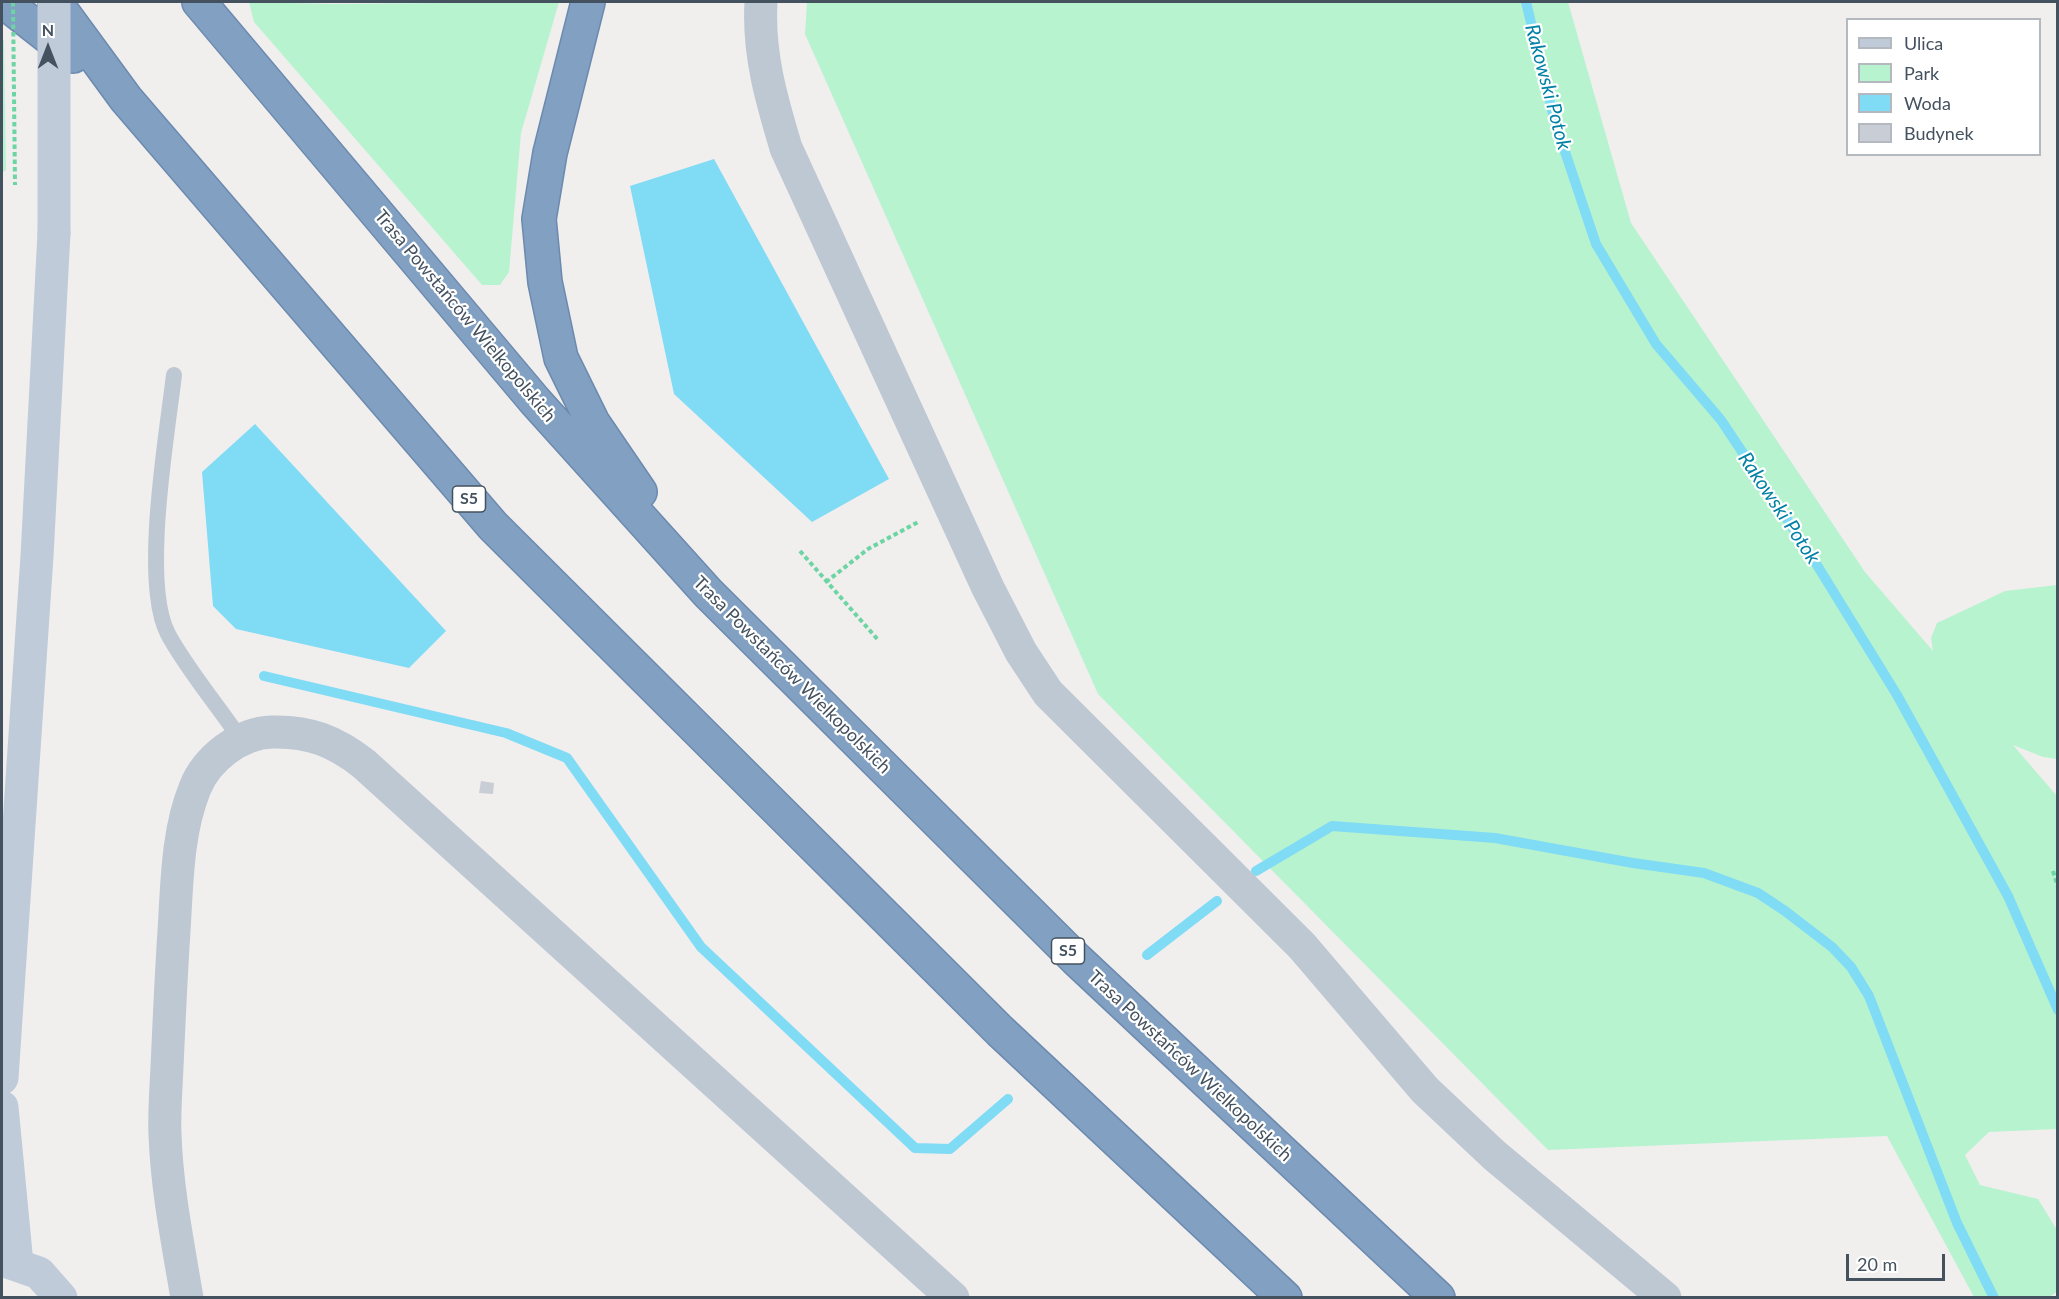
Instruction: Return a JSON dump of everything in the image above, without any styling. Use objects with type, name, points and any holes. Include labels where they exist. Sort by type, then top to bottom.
[{"type":"highway","points":[[4,2],[126,99]]},
{"type":"highway","name":"S5","points":[[55,2],[126,99],[493,526],[1000,1031],[1285,1298]]},
{"type":"highway","name":"Trasa Powstańców Wielkopolskich","points":[[199,2],[535,401],[708,593],[1076,959],[1438,1298]]},
{"type":"highway","points":[[588,2],[550,153],[539,219],[545,282],[561,358],[593,423],[708,593]]},
{"type":"main road","points":[[2,1078],[37,556],[54,233],[55,2]]},
{"type":"main road","points":[[2,1107],[9,1262],[39,1274],[61,1298]]},
{"type":"street","points":[[761,2],[759,29],[765,78],[786,148],[950,505],[1021,652],[1048,693],[1302,946],[1425,1090],[1494,1155],[1665,1298]]},
{"type":"street","points":[[187,1298],[176,1230],[165,1134],[170,986],[180,853],[195,786],[223,751],[241,740],[263,732],[312,735],[350,753],[953,1298]]},
{"type":"lane","points":[[174,375],[156,538],[158,597],[167,633],[241,740]]},
{"type":"path","points":[[14,2],[15,185]]},
{"type":"path","points":[[826,582],[868,549],[950,505]]},
{"type":"path","points":[[800,551],[879,641]]},
{"type":"path","points":[[2053,871],[2058,887]]},
{"type":"green space","points":[[249,2],[333,4],[559,2],[521,133],[509,272],[500,285],[482,285],[254,22]]},
{"type":"green space","points":[[807,2],[1568,2],[1631,223],[1865,572],[1933,651],[1931,638],[1937,623],[2005,591],[2057,585],[2057,759],[2043,757],[2013,745],[2057,796],[2057,1129],[1989,1132],[1965,1155],[1980,1185],[2038,1199],[2057,1230],[2057,1292],[2049,1297],[1974,1297],[1887,1136],[1548,1150],[1098,694],[805,34]]},
{"type":"green space","points":[[2,39],[4,40],[6,170],[2,173]]},
{"type":"water","points":[[714,159],[889,479],[812,522],[674,394],[630,186]]},
{"type":"water","points":[[255,424],[446,631],[409,668],[236,629],[213,606],[202,472]]},
{"type":"building","points":[[481,781],[494,783],[493,794],[479,793]]},
{"type":"waterway","name":"Rakowski Potok","points":[[1526,2],[1555,122],[1596,244],[1656,344],[1721,420],[1812,557],[1897,695],[2008,896],[2058,1010]]},
{"type":"waterway","points":[[264,676],[506,733],[567,758],[701,947],[915,1148],[950,1149],[1008,1099]]},
{"type":"waterway","points":[[1256,871],[1332,826],[1495,838],[1633,863],[1704,873],[1758,893],[1832,947],[1851,967],[1869,996],[1957,1223],[1994,1298]]},
{"type":"waterway","points":[[1147,955],[1217,901]]}]
